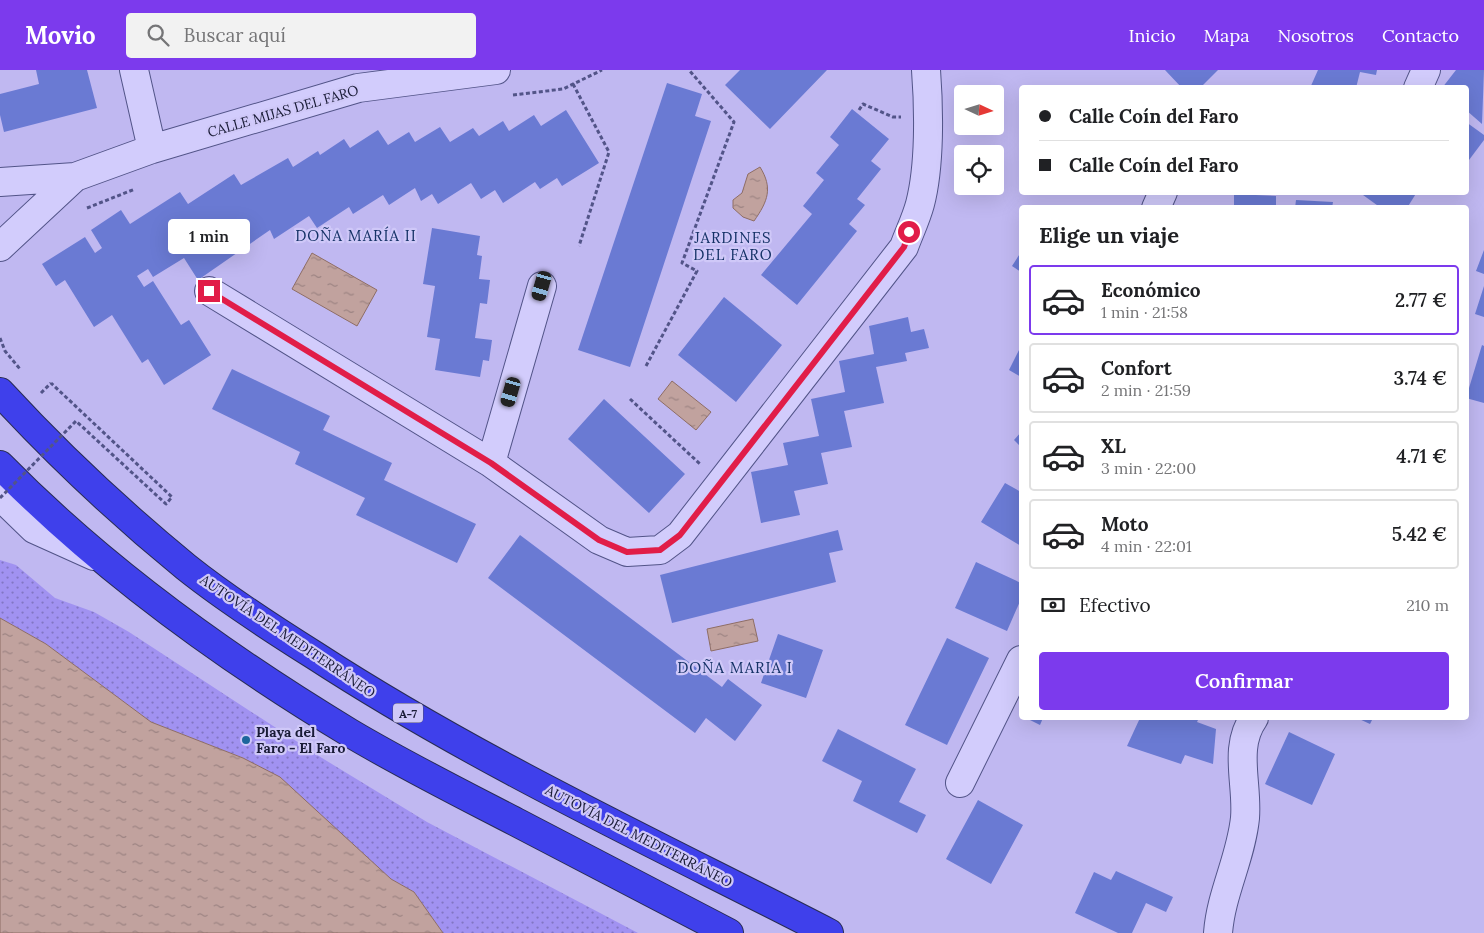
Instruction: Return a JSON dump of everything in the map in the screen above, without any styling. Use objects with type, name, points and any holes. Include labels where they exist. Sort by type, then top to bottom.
[{"type":"highway","name":"AUTOVÍA DEL MEDITERRÁNEO","points":[[0,392],[53,449],[95,489],[188,568],[279,633],[370,692],[484,756],[829,933]]},
{"type":"highway","points":[[0,465],[52,516],[100,558],[158,604],[227,652],[350,732],[463,795],[729,933]]},
{"type":"street","points":[[134,70],[152,150]]},
{"type":"street","name":"CALLE MIJAS DEL FARO","points":[[75,177],[152,150],[358,88],[496,70]]},
{"type":"street","points":[[209,291],[491,463],[599,540],[627,552],[660,550],[680,535],[904,247],[920,203],[926,157],[926,70]]},
{"type":"street","points":[[1419,85],[1426,70]]},
{"type":"street","points":[[0,182],[75,177]]},
{"type":"street","points":[[0,247],[75,177]]},
{"type":"street","points":[[491,463],[542,286]]},
{"type":"street","points":[[0,497],[34,529],[100,558]]},
{"type":"street","points":[[960,783],[1019,664]]},
{"type":"street","points":[[1218,933],[1227,885],[1240,849],[1245,816],[1244,735],[1253,720]]},
{"type":"path","points":[[505,96],[563,89],[602,70]]},
{"type":"path","points":[[646,366],[697,271],[682,263],[734,122],[689,70]]},
{"type":"path","points":[[573,84],[609,152],[579,246]]},
{"type":"path","points":[[859,110],[863,104],[893,117],[927,118]]},
{"type":"path","points":[[78,212],[141,186]]},
{"type":"path","points":[[0,338],[5,352],[23,373]]},
{"type":"path","points":[[0,497],[76,421],[166,504],[172,497],[51,383],[41,394],[35,387]]},
{"type":"path","points":[[630,399],[720,483]]},
{"type":"sand","name":"Playa del Faro - El Faro","points":[[0,560],[16,565],[55,598],[94,612],[129,632],[322,758],[427,822],[638,933],[443,933],[414,892],[391,879],[243,758],[151,722],[46,644],[0,618]]},
{"type":"water","points":[[760,167],[767,181],[768,188],[763,207],[754,221],[743,217],[733,208],[733,200],[742,193],[748,174]]},
{"type":"water","points":[[312,253],[377,290],[357,326],[292,289]]},
{"type":"water","points":[[672,381],[711,412],[696,430],[658,399]]},
{"type":"water","points":[[0,618],[46,644],[151,722],[243,758],[280,777],[391,879],[414,892],[443,933],[0,933]]},
{"type":"water","points":[[753,619],[758,641],[711,651],[707,629]]},
{"type":"building","points":[[36,70],[87,70],[97,108],[4,132],[0,115],[0,94],[39,84]]},
{"type":"building","points":[[740,70],[827,70],[770,129],[725,85]]},
{"type":"building","points":[[1165,70],[1218,70],[1203,85],[1179,85]]},
{"type":"building","points":[[1318,70],[1377,70],[1376,75],[1360,72],[1357,85],[1311,85]]},
{"type":"building","points":[[1456,70],[1484,70],[1482,124],[1469,113],[1469,85],[1444,85]]},
{"type":"building","points":[[667,83],[702,94],[695,116],[711,121],[630,367],[578,350]]},
{"type":"building","points":[[852,109],[889,139],[871,161],[881,169],[857,199],[865,205],[849,224],[857,231],[797,305],[761,275],[812,214],[803,206],[824,180],[816,173],[839,145],[830,137]]},
{"type":"building","points":[[566,110],[599,163],[562,186],[557,178],[540,189],[535,182],[503,203],[495,190],[481,199],[471,183],[438,204],[432,194],[421,201],[415,188],[389,205],[383,195],[353,214],[349,207],[317,228],[309,216],[274,239],[270,230],[198,280],[184,258],[153,277],[148,269],[137,276],[144,287],[153,281],[181,325],[189,320],[211,355],[164,385],[148,359],[142,363],[112,315],[94,327],[65,280],[56,286],[42,264],[85,237],[95,253],[102,248],[91,230],[121,210],[130,224],[180,192],[188,204],[234,174],[241,185],[288,158],[293,167],[318,151],[320,155],[344,139],[350,148],[378,130],[388,145],[409,132],[415,142],[440,127],[450,142],[473,128],[479,136],[503,121],[509,131],[534,115],[541,126]]},
{"type":"building","points":[[1469,124],[1484,135],[1484,140],[1469,160]]},
{"type":"building","points":[[1234,195],[1276,196],[1276,205],[1234,205]]},
{"type":"building","points":[[1363,195],[1415,195],[1409,205],[1377,205]]},
{"type":"building","points":[[1296,200],[1333,202],[1332,205],[1295,205]]},
{"type":"building","points":[[432,228],[480,236],[477,255],[482,256],[479,279],[490,280],[487,304],[480,303],[475,338],[492,340],[489,361],[483,360],[480,377],[435,370],[440,339],[427,337],[435,286],[423,284]]},
{"type":"building","points":[[1484,250],[1484,274],[1476,271]]},
{"type":"building","points":[[1019,255],[1019,271],[1012,266]]},
{"type":"building","points":[[1484,286],[1484,317],[1475,314]]},
{"type":"building","points":[[724,297],[782,345],[736,402],[678,355]]},
{"type":"building","points":[[908,317],[911,332],[924,329],[929,348],[905,353],[907,361],[876,367],[884,403],[844,411],[852,447],[821,453],[828,484],[794,491],[800,515],[761,523],[751,472],[788,465],[783,443],[819,436],[811,399],[845,392],[839,361],[874,354],[869,326]]},
{"type":"building","points":[[1482,345],[1484,346],[1484,403],[1469,399],[1469,388]]},
{"type":"building","points":[[1019,350],[1019,376],[1009,370]]},
{"type":"building","points":[[232,369],[330,416],[323,430],[392,463],[384,480],[476,524],[457,563],[356,515],[365,498],[295,464],[300,452],[212,409]]},
{"type":"building","points":[[604,399],[685,474],[649,513],[568,439]]},
{"type":"building","points":[[1019,434],[1019,445],[1014,440]]},
{"type":"building","points":[[1005,483],[1019,491],[1019,545],[981,522]]},
{"type":"building","points":[[838,530],[843,550],[829,553],[836,582],[672,623],[660,575]]},
{"type":"building","points":[[520,535],[722,687],[728,679],[762,705],[735,741],[706,718],[695,733],[488,578]]},
{"type":"building","points":[[976,562],[1019,582],[1019,604],[1007,631],[955,608]]},
{"type":"building","points":[[778,634],[823,650],[806,698],[761,683]]},
{"type":"building","points":[[947,638],[989,658],[947,745],[905,725]]},
{"type":"building","points":[[1030,720],[1042,720],[1040,725]]},
{"type":"building","points":[[1139,720],[1198,720],[1197,722],[1216,729],[1213,764],[1185,755],[1181,764],[1127,746]]},
{"type":"building","points":[[1361,720],[1372,720],[1370,724]]},
{"type":"building","points":[[838,729],[916,769],[899,802],[926,815],[917,833],[853,801],[862,781],[822,761]]},
{"type":"building","points":[[1289,732],[1335,754],[1312,805],[1265,784]]},
{"type":"building","points":[[978,800],[1023,825],[991,884],[946,859]]},
{"type":"building","points":[[1116,871],[1173,897],[1166,912],[1146,903],[1132,933],[1118,933],[1075,913],[1094,872],[1111,880]]},
{"type":"place","name":"Playa del Faro - El Faro","points":[[246,740]]},
{"type":"district","name":"DOÑA MARÍA II","points":[[356,235]]},
{"type":"district","name":"JARDINES DEL FARO","points":[[733,246]]},
{"type":"district","name":"DOÑA MARIA I","points":[[735,667]]},
{"type":"route","points":[[209,291],[491,463],[599,540],[627,552],[660,550],[680,535],[904,247],[909,232]]}]
